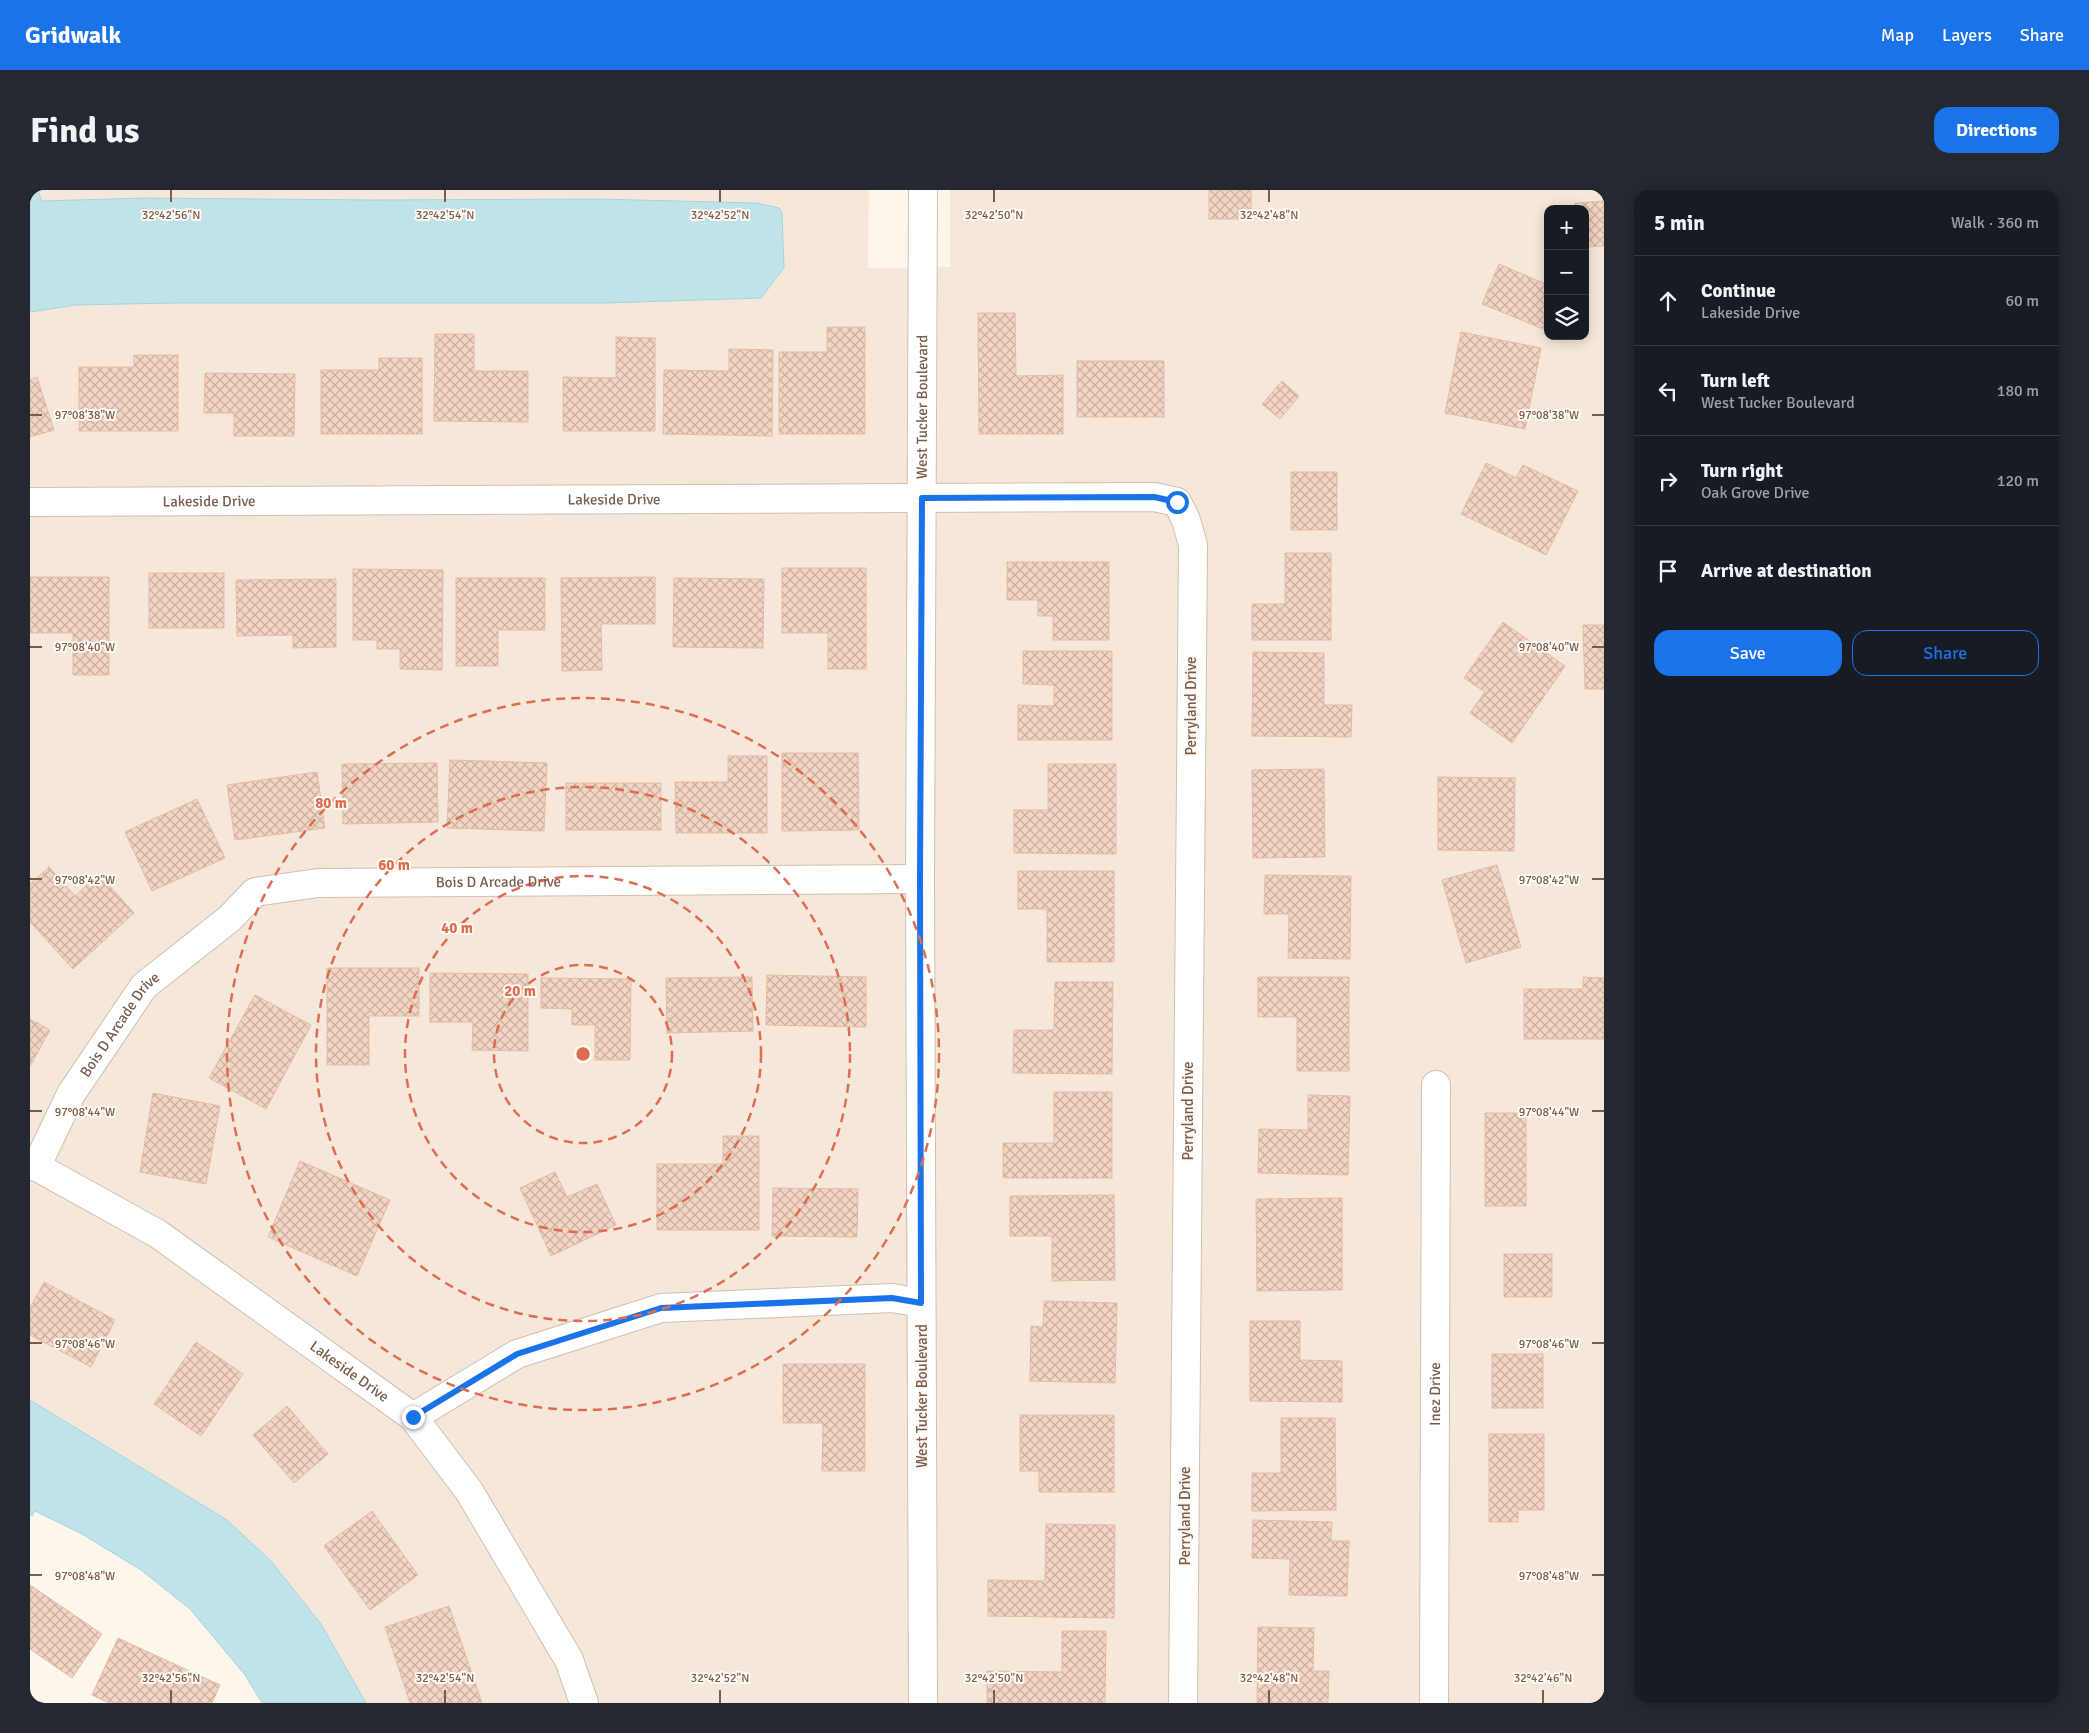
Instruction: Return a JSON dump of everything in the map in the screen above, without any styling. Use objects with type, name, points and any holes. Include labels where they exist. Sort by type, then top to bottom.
[{"type":"street","name":"West Tucker Boulevard","points":[[923,190],[920,879],[923,1703]]},
{"type":"street","name":"Lakeside Drive","points":[[30,502],[1154,497],[1177,502],[1186,520]]},
{"type":"street","name":"Perryland Drive","points":[[1183,1703],[1193,555],[1193,545],[1186,520]]},
{"type":"street","name":"Bois D Arcade Drive","points":[[33,1165],[72,1094],[144,986],[229,919],[255,892],[318,883],[920,879]]},
{"type":"street","name":"Inez Drive","points":[[1434,1703],[1436,1085]]},
{"type":"street","name":"Lakeside Drive","points":[[33,1165],[158,1234],[413,1417],[469,1491],[568,1660],[584,1703]]},
{"type":"street","points":[[413,1417],[517,1354],[661,1308],[892,1298],[921,1303]]},
{"type":"shaded area","points":[[30,190],[869,190],[868,268],[950,267],[950,190],[1604,190],[1604,1703],[366,1703],[321,1624],[227,1520],[30,1400],[30,312],[76,305],[173,303],[606,303],[761,298],[757,203],[597,199],[144,198],[41,201],[38,191],[30,192]]},
{"type":"water","points":[[38,191],[42,201],[144,198],[597,199],[757,203],[779,208],[782,213],[784,268],[761,298],[606,303],[173,303],[76,305],[30,312],[30,192]]},
{"type":"water","points":[[30,1400],[227,1520],[271,1561],[321,1624],[366,1703],[262,1703],[245,1675],[190,1609],[141,1570],[82,1534],[35,1511],[32,1516],[30,1515]]},
{"type":"building","points":[[1209,190],[1251,190],[1251,219],[1209,219]]},
{"type":"building","points":[[1604,201],[1604,246],[1589,247],[1589,205],[1575,205],[1575,203]]},
{"type":"building","points":[[1499,264],[1544,283],[1544,329],[1482,304]]},
{"type":"building","points":[[978,313],[1015,313],[1016,376],[1063,375],[1063,434],[979,434]]},
{"type":"building","points":[[827,327],[865,327],[865,434],[779,434],[779,352],[827,352]]},
{"type":"building","points":[[1461,332],[1541,348],[1525,429],[1445,413]]},
{"type":"building","points":[[435,334],[474,334],[474,371],[528,371],[528,422],[434,421]]},
{"type":"building","points":[[616,337],[655,338],[655,431],[563,431],[563,377],[616,378]]},
{"type":"building","points":[[729,349],[773,350],[772,436],[663,434],[664,370],[729,371]]},
{"type":"building","points":[[134,355],[178,355],[178,431],[79,431],[79,367],[134,367]]},
{"type":"building","points":[[379,358],[422,358],[422,434],[321,434],[321,370],[379,370]]},
{"type":"building","points":[[1077,361],[1164,361],[1164,417],[1077,417]]},
{"type":"building","points":[[205,373],[295,374],[294,436],[234,436],[234,413],[204,413]]},
{"type":"building","points":[[37,377],[54,430],[30,437],[30,380]]},
{"type":"building","points":[[1282,381],[1299,396],[1280,419],[1262,404]]},
{"type":"building","points":[[1486,463],[1516,478],[1523,465],[1578,491],[1546,555],[1461,514]]},
{"type":"building","points":[[1291,472],[1337,472],[1337,530],[1291,530]]},
{"type":"building","points":[[1285,553],[1331,553],[1331,640],[1252,640],[1252,604],[1285,604]]},
{"type":"building","points":[[1007,562],[1109,562],[1109,640],[1053,640],[1053,616],[1038,616],[1038,600],[1007,600]]},
{"type":"building","points":[[782,568],[866,568],[866,669],[828,669],[828,633],[782,633]]},
{"type":"building","points":[[353,569],[443,570],[442,670],[400,669],[400,649],[377,649],[377,640],[353,640]]},
{"type":"building","points":[[149,573],[224,573],[224,628],[149,628]]},
{"type":"building","points":[[30,577],[109,577],[109,675],[73,675],[73,633],[30,633]]},
{"type":"building","points":[[655,577],[655,624],[601,624],[602,670],[562,671],[561,578]]},
{"type":"building","points":[[456,578],[545,578],[545,630],[498,630],[498,666],[456,666]]},
{"type":"building","points":[[674,578],[764,579],[763,648],[673,647]]},
{"type":"building","points":[[336,579],[336,647],[293,648],[293,635],[237,636],[236,580]]},
{"type":"building","points":[[1503,622],[1565,666],[1512,743],[1470,713],[1485,692],[1464,678]]},
{"type":"building","points":[[1583,625],[1604,625],[1604,689],[1585,689]]},
{"type":"building","points":[[1023,651],[1112,651],[1112,740],[1018,740],[1018,705],[1054,706],[1054,685],[1023,684]]},
{"type":"building","points":[[1253,652],[1324,653],[1324,705],[1352,705],[1351,737],[1252,736]]},
{"type":"building","points":[[782,753],[858,753],[859,830],[782,831]]},
{"type":"building","points":[[728,756],[767,756],[767,833],[676,833],[675,782],[728,782]]},
{"type":"building","points":[[450,760],[547,763],[544,831],[447,828]]},
{"type":"building","points":[[437,763],[438,822],[343,824],[342,764]]},
{"type":"building","points":[[1048,764],[1116,764],[1116,854],[1014,853],[1014,810],[1048,810]]},
{"type":"building","points":[[1324,769],[1325,857],[1253,858],[1252,770]]},
{"type":"building","points":[[317,772],[325,828],[235,840],[227,785]]},
{"type":"building","points":[[1438,777],[1515,778],[1514,851],[1438,850]]},
{"type":"building","points":[[566,783],[661,783],[661,830],[566,830]]},
{"type":"building","points":[[197,799],[225,858],[152,891],[125,832]]},
{"type":"building","points":[[1497,865],[1521,947],[1466,963],[1442,880]]},
{"type":"building","points":[[49,867],[75,896],[99,874],[134,913],[73,969],[30,922],[30,884]]},
{"type":"building","points":[[1018,871],[1114,871],[1114,962],[1047,962],[1047,909],[1018,909]]},
{"type":"building","points":[[1265,875],[1351,876],[1350,959],[1288,958],[1289,914],[1264,914]]},
{"type":"building","points":[[327,968],[419,968],[419,1016],[369,1016],[369,1065],[327,1065]]},
{"type":"building","points":[[430,973],[528,974],[528,1051],[472,1050],[473,1022],[430,1022]]},
{"type":"building","points":[[767,975],[866,977],[866,1027],[766,1025]]},
{"type":"building","points":[[752,977],[753,1031],[667,1033],[666,978]]},
{"type":"building","points":[[1258,977],[1349,977],[1349,1071],[1297,1071],[1297,1017],[1258,1017]]},
{"type":"building","points":[[1583,977],[1604,978],[1604,1039],[1524,1039],[1524,989],[1583,989]]},
{"type":"building","points":[[541,978],[631,979],[630,1060],[595,1060],[595,1025],[572,1025],[572,1009],[541,1008]]},
{"type":"building","points":[[1055,982],[1113,982],[1112,1074],[1013,1073],[1014,1030],[1054,1030]]},
{"type":"building","points":[[255,995],[311,1025],[266,1109],[209,1078]]},
{"type":"building","points":[[30,1019],[50,1030],[30,1066]]},
{"type":"building","points":[[1054,1092],[1112,1092],[1112,1178],[1003,1178],[1003,1143],[1054,1143]]},
{"type":"building","points":[[153,1093],[220,1106],[206,1184],[140,1172]]},
{"type":"building","points":[[1308,1095],[1350,1096],[1348,1175],[1258,1173],[1259,1129],[1308,1130]]},
{"type":"building","points":[[1485,1113],[1526,1113],[1526,1206],[1485,1206]]},
{"type":"building","points":[[723,1136],[759,1136],[759,1230],[657,1230],[657,1164],[723,1164]]},
{"type":"building","points":[[300,1161],[390,1200],[357,1276],[268,1237]]},
{"type":"building","points":[[555,1172],[567,1197],[597,1184],[616,1225],[551,1256],[520,1188]]},
{"type":"building","points":[[773,1188],[858,1189],[857,1237],[772,1236]]},
{"type":"building","points":[[1114,1195],[1115,1280],[1052,1281],[1052,1236],[1010,1236],[1010,1196]]},
{"type":"building","points":[[1342,1198],[1342,1290],[1257,1291],[1256,1199]]},
{"type":"building","points":[[1504,1254],[1552,1254],[1552,1297],[1504,1297]]},
{"type":"building","points":[[44,1282],[115,1320],[91,1367],[30,1335],[30,1308]]},
{"type":"building","points":[[1044,1301],[1117,1303],[1115,1383],[1030,1381],[1031,1326],[1043,1327]]},
{"type":"building","points":[[1250,1321],[1300,1321],[1300,1360],[1342,1361],[1342,1402],[1250,1401]]},
{"type":"building","points":[[196,1342],[243,1374],[201,1436],[154,1404]]},
{"type":"building","points":[[1492,1354],[1543,1354],[1543,1408],[1492,1408]]},
{"type":"building","points":[[783,1364],[865,1364],[865,1471],[822,1471],[823,1423],[783,1423]]},
{"type":"building","points":[[287,1406],[328,1454],[294,1483],[253,1435]]},
{"type":"building","points":[[1020,1415],[1114,1415],[1114,1492],[1039,1492],[1039,1471],[1020,1471]]},
{"type":"building","points":[[1281,1418],[1335,1418],[1336,1510],[1252,1511],[1252,1473],[1281,1473]]},
{"type":"building","points":[[1489,1434],[1544,1434],[1544,1510],[1518,1510],[1518,1522],[1489,1522]]},
{"type":"building","points":[[372,1511],[418,1575],[370,1610],[324,1546]]},
{"type":"building","points":[[1253,1520],[1332,1522],[1331,1541],[1349,1541],[1347,1596],[1289,1595],[1290,1559],[1252,1558]]},
{"type":"building","points":[[1046,1524],[1115,1525],[1114,1618],[988,1616],[988,1580],[1045,1581]]},
{"type":"building","points":[[30,1585],[102,1634],[72,1678],[30,1649]]},
{"type":"building","points":[[449,1606],[482,1703],[410,1703],[385,1627]]},
{"type":"building","points":[[1258,1627],[1314,1628],[1313,1671],[1329,1671],[1328,1703],[1257,1703]]},
{"type":"building","points":[[1062,1631],[1106,1631],[1105,1703],[987,1703],[987,1671],[1062,1672]]},
{"type":"building","points":[[118,1638],[220,1685],[212,1703],[109,1703],[92,1695]]},
{"type":"route","points":[[413,1417],[517,1354],[661,1308],[892,1298],[921,1303],[920,879],[922,498],[1154,497],[1177,502]]}]
